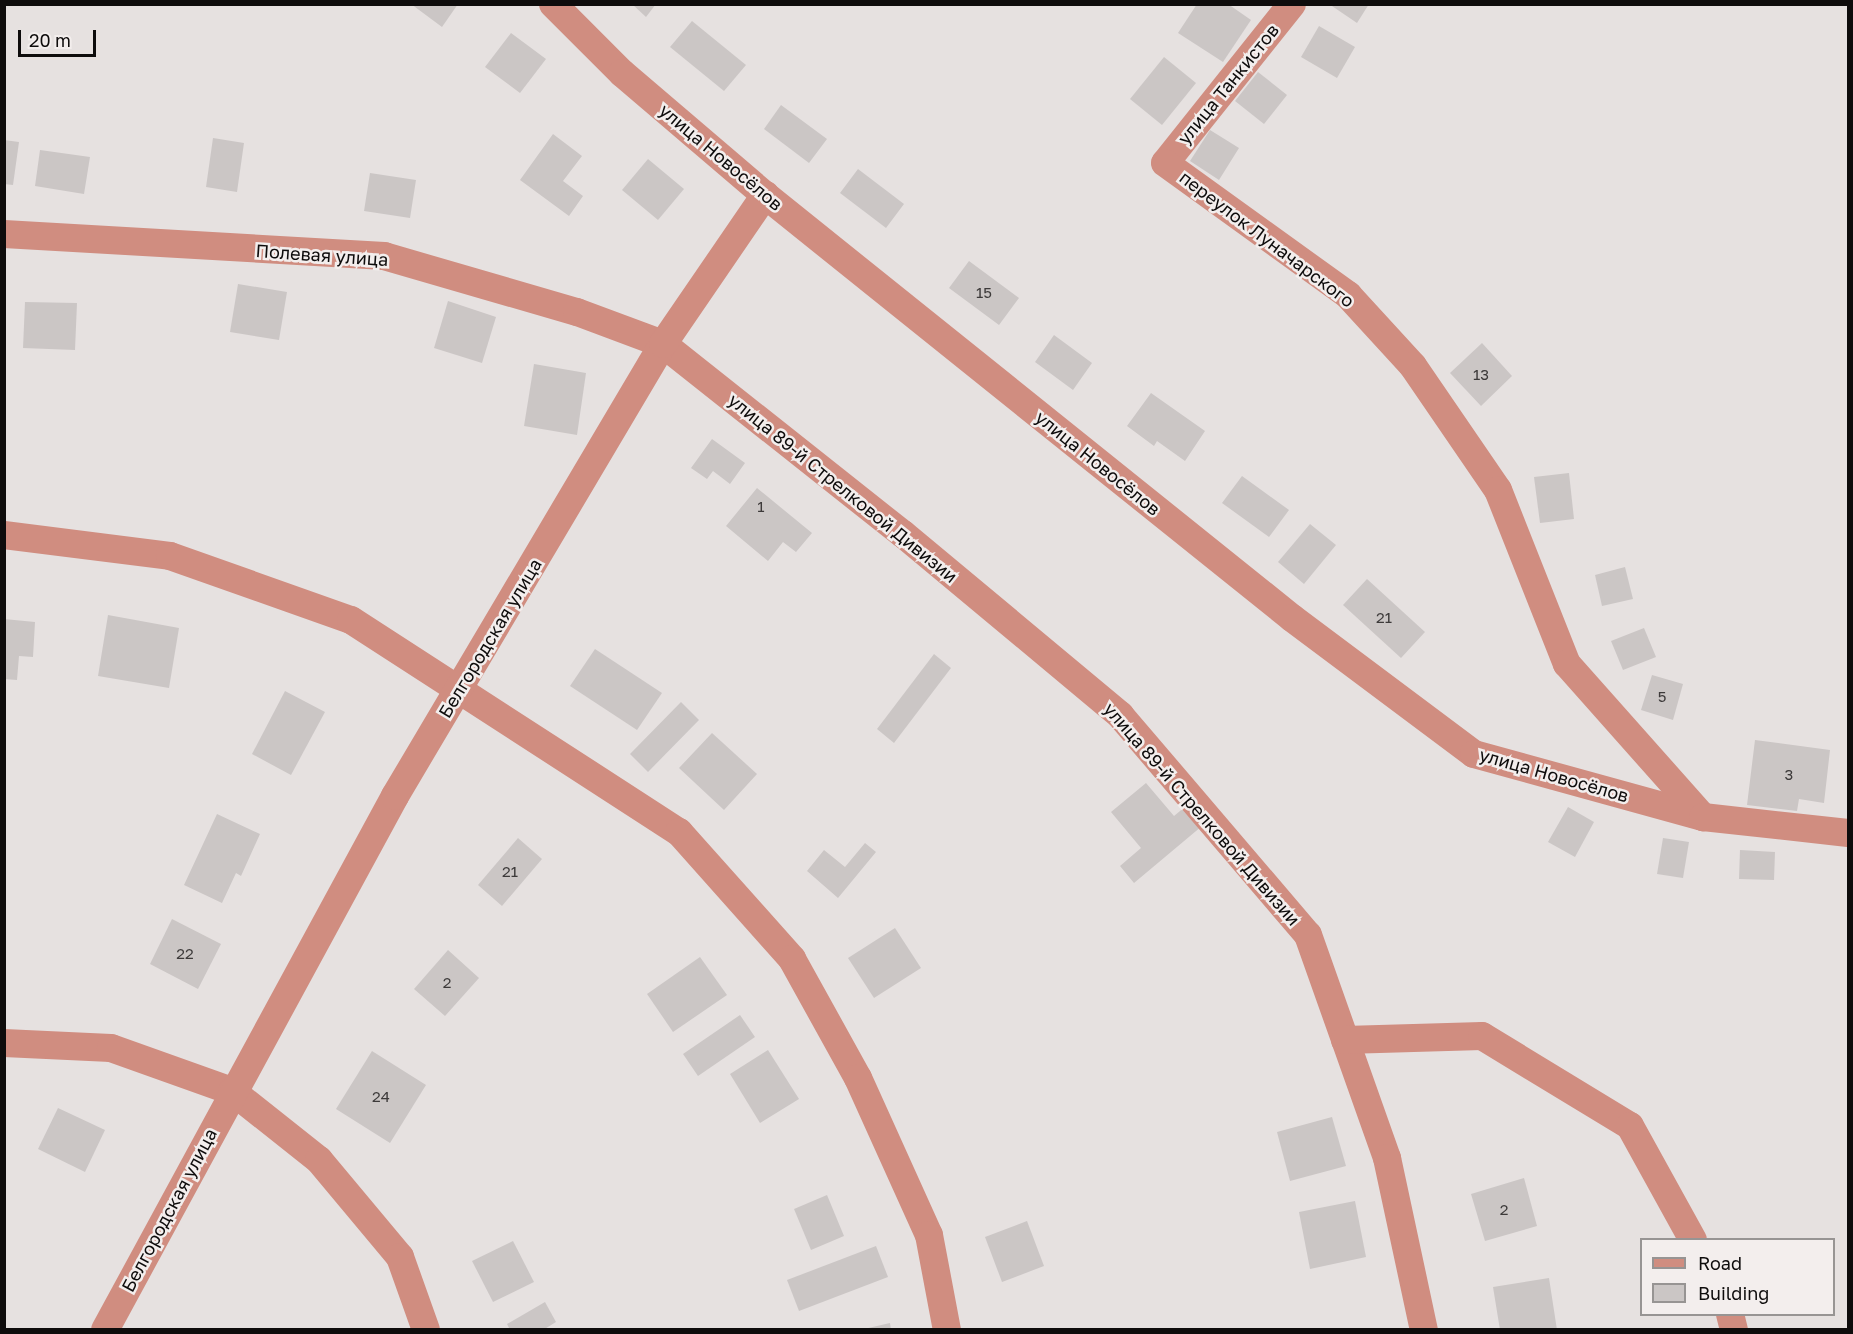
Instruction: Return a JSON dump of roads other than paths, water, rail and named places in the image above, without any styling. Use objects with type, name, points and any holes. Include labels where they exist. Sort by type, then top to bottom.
[{"type":"street","name":"улица Новосёлов","points":[[553,4],[622,73],[765,195],[1292,618],[1474,754],[1703,817]]},
{"type":"street","name":"улица Танкистов","points":[[1165,163],[1292,4]]},
{"type":"street","name":"переулок Луначарского","points":[[1165,163],[1348,295],[1413,366],[1498,490],[1567,664],[1703,817]]},
{"type":"street","name":"Белгородская улица","points":[[105,1329],[232,1091],[395,796],[663,344],[765,195]]},
{"type":"street","name":"Полевая улица","points":[[4,234],[384,256],[577,312],[663,344]]},
{"type":"street","name":"улица 89-й Стрелковой Дивизии","points":[[663,344],[903,534],[1120,715],[1308,935],[1387,1158],[1424,1329]]},
{"type":"street","points":[[4,535],[170,556],[351,620],[460,688],[537,743],[679,832],[792,959],[858,1078],[929,1235],[947,1329]]},
{"type":"street","points":[[1703,817],[1848,833]]},
{"type":"street","points":[[1345,1040],[1482,1036],[1630,1126],[1692,1238]]},
{"type":"street","points":[[4,1043],[111,1048],[232,1091],[319,1160],[400,1257],[426,1329]]}]
